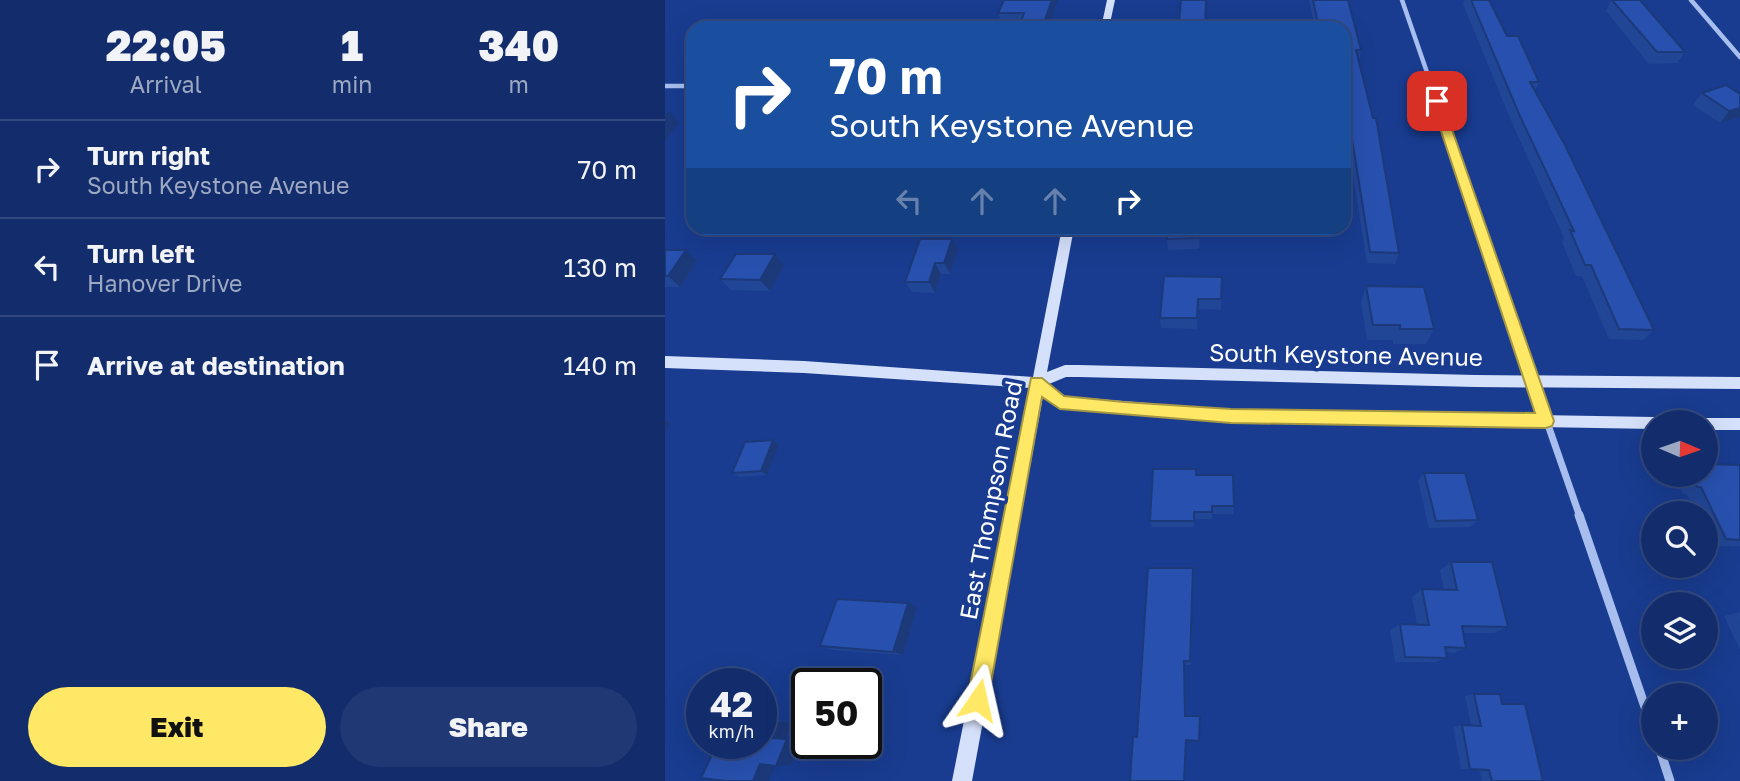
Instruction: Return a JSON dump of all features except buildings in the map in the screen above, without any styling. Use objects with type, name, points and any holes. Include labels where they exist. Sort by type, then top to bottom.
[{"type":"main road","points":[[1106,21],[1111,0]]},
{"type":"main road","name":"East Thompson Road","points":[[963,781],[1067,235]]},
{"type":"main road","name":"South Keystone Avenue","points":[[665,362],[804,367],[1037,383],[1065,371],[1079,371],[1740,383]]},
{"type":"main road","points":[[1037,383],[1060,402],[1124,409],[1231,416],[1641,423]]},
{"type":"main road","points":[[1719,424],[1740,425]]},
{"type":"street","points":[[1402,0],[1641,695]]},
{"type":"street","points":[[1691,0],[1740,57]]},
{"type":"street","points":[[665,86],[686,86]]},
{"type":"street","points":[[1663,760],[1670,781]]},
{"type":"route","points":[[978,700],[1037,383],[1060,402],[1124,409],[1231,416],[1546,421],[1437,101]]}]
